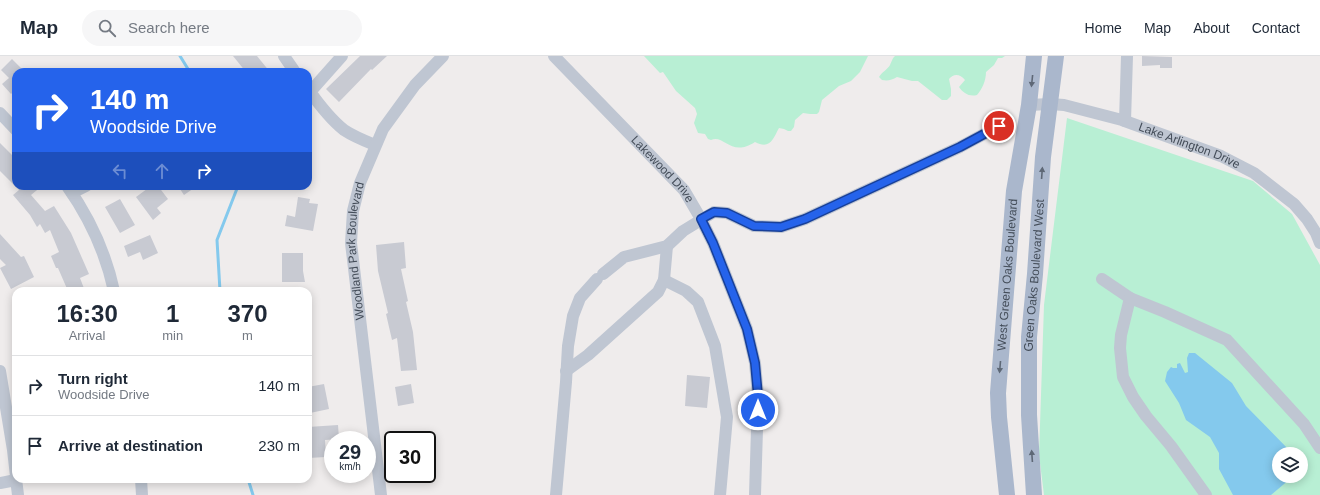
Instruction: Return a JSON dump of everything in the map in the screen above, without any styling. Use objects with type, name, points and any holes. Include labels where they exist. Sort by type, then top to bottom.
[{"type":"main road","name":"West Green Oaks Boulevard","points":[[1007,495],[998,393],[1014,191],[1029,105],[1034,56]]},
{"type":"main road","name":"Green Oaks Boulevard West","points":[[1034,495],[1028,415],[1029,337],[1043,158],[1056,56]]},
{"type":"street","points":[[284,56],[292,68]]},
{"type":"street","points":[[312,88],[342,56]]},
{"type":"street","name":"Woodland Park Boulevard","points":[[381,495],[351,243],[353,211],[360,183],[383,129],[415,85],[443,56]]},
{"type":"street","name":"Lakewood Drive","points":[[554,56],[684,190],[713,243],[747,329],[752,346],[758,396],[755,495]]},
{"type":"street","points":[[1125,121],[1127,56]]},
{"type":"street","points":[[312,95],[332,118],[344,129],[354,136],[375,145]]},
{"type":"street","name":"Lake Arlington Drive","points":[[1029,105],[1064,105],[1125,121],[1221,156],[1254,173],[1294,204],[1316,233],[1320,243]]},
{"type":"street","points":[[0,113],[12,126]]},
{"type":"street","points":[[556,495],[568,346],[573,316],[580,298],[600,276],[624,257],[667,246],[683,231],[714,212],[727,213],[754,226],[781,227],[805,219],[960,147],[999,126]]},
{"type":"street","points":[[70,190],[85,213],[102,252],[113,287]]},
{"type":"street","points":[[566,371],[588,356],[658,292],[664,280],[667,246]]},
{"type":"street","points":[[1102,279],[1130,298],[1227,340],[1304,424],[1320,448]]},
{"type":"street","points":[[664,280],[686,291],[698,302],[715,346],[727,417],[720,495]]},
{"type":"street","points":[[1130,298],[1120,335],[1123,377],[1133,397],[1146,416],[1171,446],[1206,495]]},
{"type":"street","points":[[0,371],[12,444]]},
{"type":"street","points":[[0,483],[12,480]]},
{"type":"street","points":[[16,483],[18,495]]},
{"type":"street","points":[[141,483],[142,495]]},
{"type":"green space","points":[[644,56],[868,56],[860,72],[851,81],[839,86],[822,100],[819,112],[817,114],[803,113],[795,120],[794,127],[791,131],[779,128],[773,139],[768,144],[764,145],[755,142],[740,148],[729,145],[720,140],[708,139],[705,134],[698,133],[694,123],[697,114],[695,108],[676,91],[663,72],[660,73]]},
{"type":"green space","points":[[895,56],[1005,56],[998,58],[994,65],[986,72],[983,85],[977,95],[969,95],[962,91],[959,87],[965,80],[959,75],[955,75],[949,79],[951,96],[947,100],[942,100],[918,81],[897,77],[890,80],[882,80],[879,77],[889,66]]},
{"type":"green space","points":[[1067,118],[1253,181],[1292,214],[1320,265],[1320,495],[1044,495],[1039,455],[1044,305]]},
{"type":"water","points":[[1189,353],[1195,353],[1232,383],[1246,406],[1286,447],[1272,447],[1272,483],[1285,483],[1271,495],[1233,495],[1219,469],[1219,453],[1210,437],[1186,420],[1179,403],[1165,381],[1167,372],[1171,367],[1177,368],[1177,364],[1180,363],[1185,373],[1188,372],[1187,358]]},
{"type":"building","points":[[233,56],[257,56],[267,68],[243,68]]},
{"type":"building","points":[[360,56],[387,56],[372,70],[371,69],[339,102],[326,89]]},
{"type":"building","points":[[1142,56],[1172,57],[1172,68],[1160,68],[1160,65],[1142,66]]},
{"type":"building","points":[[12,59],[21,68],[12,68],[11,94],[2,84],[9,78],[1,70]]},
{"type":"building","points":[[0,143],[12,155],[12,183],[0,171]]},
{"type":"building","points":[[19,190],[37,190],[31,195],[45,211],[54,206],[71,233],[89,274],[80,278],[83,287],[66,287],[51,256],[59,252],[50,230],[45,233],[40,224],[37,227],[30,215],[13,195]]},
{"type":"building","points":[[146,190],[161,190],[168,199],[157,208],[161,213],[153,220],[136,197]]},
{"type":"building","points":[[181,190],[191,190],[184,195]]},
{"type":"building","points":[[298,197],[310,199],[309,203],[318,204],[313,231],[285,226],[287,215],[295,217]]},
{"type":"building","points":[[120,199],[135,225],[120,233],[105,207]]},
{"type":"building","points":[[0,234],[21,257],[24,256],[34,277],[12,287],[11,289],[0,268],[6,265],[0,259]]},
{"type":"building","points":[[150,235],[158,253],[143,260],[140,252],[128,257],[124,246]]},
{"type":"building","points":[[404,242],[406,268],[401,269],[408,301],[406,302],[413,332],[417,370],[401,371],[397,338],[392,340],[386,314],[388,313],[378,271],[376,245]]},
{"type":"building","points":[[282,253],[303,253],[303,271],[305,282],[282,282]]},
{"type":"building","points":[[687,375],[710,377],[707,408],[685,406]]},
{"type":"building","points":[[324,384],[329,409],[312,413],[312,386]]},
{"type":"building","points":[[411,384],[414,403],[398,406],[395,387]]},
{"type":"building","points":[[338,425],[338,431],[324,431],[324,457],[312,458],[312,427]]},
{"type":"waterway","points":[[180,56],[187,68]]},
{"type":"waterway","points":[[220,287],[217,240],[236,190]]},
{"type":"waterway","points":[[249,483],[253,495]]},
{"type":"route","points":[[758,410],[755,363],[747,329],[713,243],[701,219],[714,212],[727,213],[754,226],[781,227],[805,219],[960,147],[999,126]]}]
